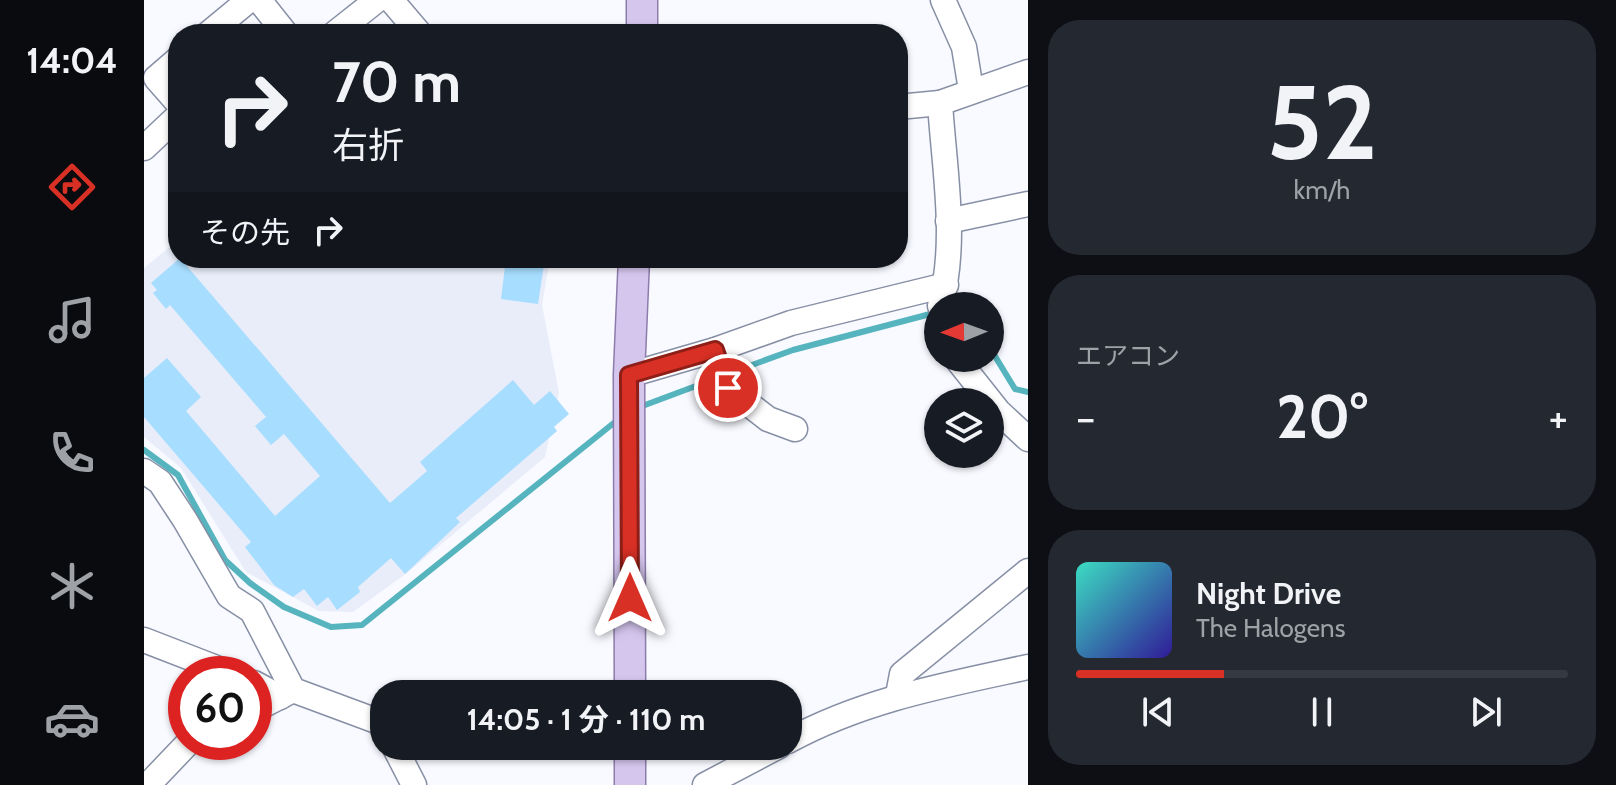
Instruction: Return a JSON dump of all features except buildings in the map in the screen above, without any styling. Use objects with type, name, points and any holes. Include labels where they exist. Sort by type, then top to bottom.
[{"type":"main road","points":[[642,0],[642,24]]},
{"type":"main road","points":[[630,680],[629,375],[634,268]]},
{"type":"main road","points":[[630,760],[630,785]]},
{"type":"street","points":[[220,24],[249,0]]},
{"type":"street","points":[[259,0],[278,24]]},
{"type":"street","points":[[347,24],[377,0]]},
{"type":"street","points":[[391,0],[411,24]]},
{"type":"street","points":[[943,0],[964,47],[971,90]]},
{"type":"street","points":[[168,68],[156,78],[168,92]]},
{"type":"street","points":[[908,106],[940,103],[1028,72]]},
{"type":"street","points":[[940,103],[948,221],[943,292]]},
{"type":"street","points":[[144,148],[168,125]]},
{"type":"street","points":[[948,221],[1028,204]]},
{"type":"street","points":[[629,375],[715,350],[791,323],[924,299]]},
{"type":"street","points":[[715,350],[728,388],[768,419],[795,429]]},
{"type":"street","points":[[967,372],[998,411],[1028,439]]},
{"type":"street","points":[[144,471],[160,482],[229,596],[252,611],[287,694]]},
{"type":"street","points":[[898,695],[902,674],[1028,571]]},
{"type":"street","points":[[145,643],[181,656]]},
{"type":"street","points":[[802,733],[898,695],[1028,667]]},
{"type":"street","points":[[272,689],[338,705],[370,718]]},
{"type":"street","points":[[272,701],[287,694]]},
{"type":"street","points":[[148,785],[172,760]]},
{"type":"street","points":[[401,760],[414,785]]},
{"type":"street","points":[[705,785],[752,760]]},
{"type":"shaded area","points":[[168,248],[168,268],[548,268],[542,305],[559,393],[545,457],[407,573],[353,612],[319,611],[246,572],[181,468],[144,437],[144,268]]},
{"type":"waterway","points":[[730,373],[793,350],[924,316]]},
{"type":"waterway","points":[[1004,371],[1015,389],[1028,392]]},
{"type":"waterway","points":[[637,408],[720,377]]},
{"type":"waterway","points":[[144,450],[178,475],[225,560],[250,583],[284,607],[331,627],[362,625],[620,418]]},
{"type":"route","points":[[630,598],[629,375],[715,350],[728,388]]}]
